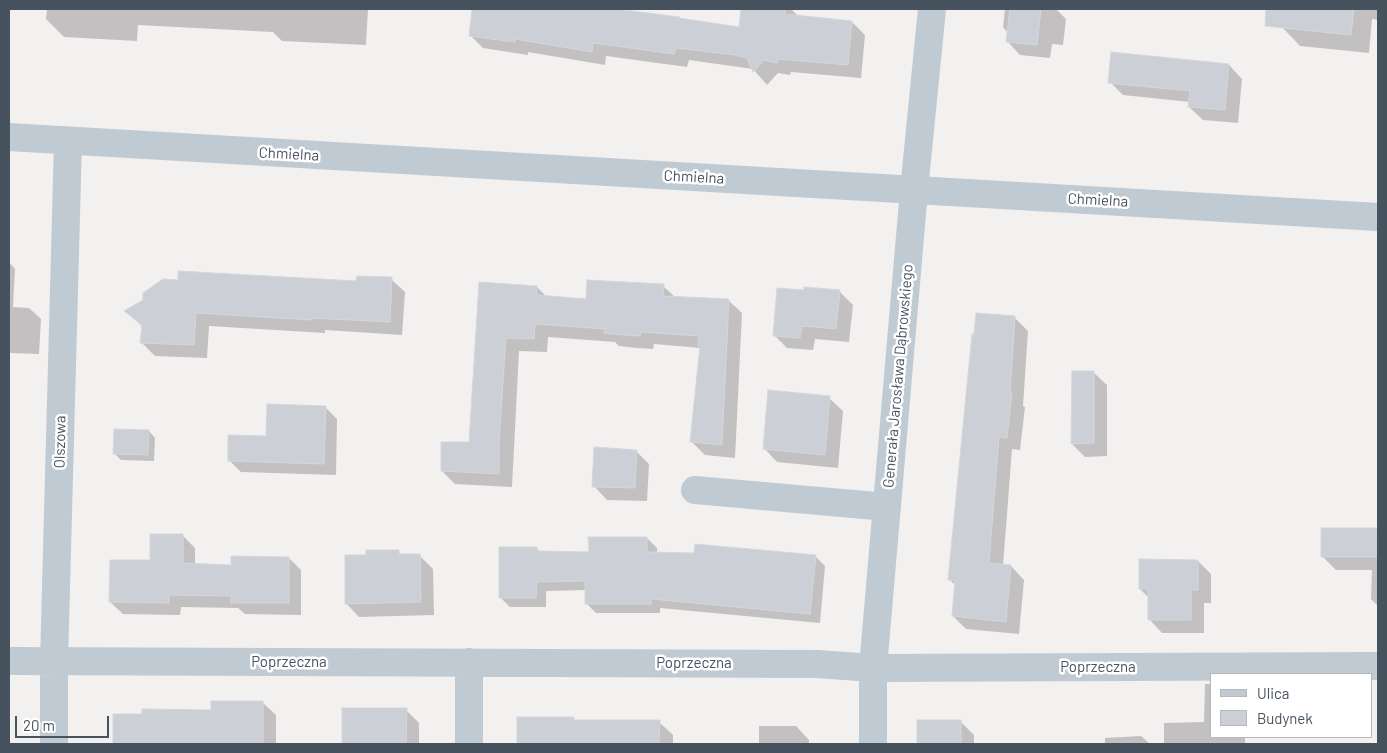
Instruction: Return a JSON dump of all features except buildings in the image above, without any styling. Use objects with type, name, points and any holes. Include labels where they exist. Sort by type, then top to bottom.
[{"type":"street","name":"Generała Jarosława Dąbrowskiego","points":[[873,744],[874,668],[914,190],[932,9]]},
{"type":"street","name":"Chmielna","points":[[9,138],[914,190],[978,192],[1378,217]]},
{"type":"street","name":"Olszowa","points":[[54,744],[54,662],[68,141]]},
{"type":"street","points":[[695,490],[887,507]]},
{"type":"street","name":"Poprzeczna","points":[[9,661],[817,664],[874,668],[1378,666]]},
{"type":"street","points":[[469,662],[469,744]]}]
